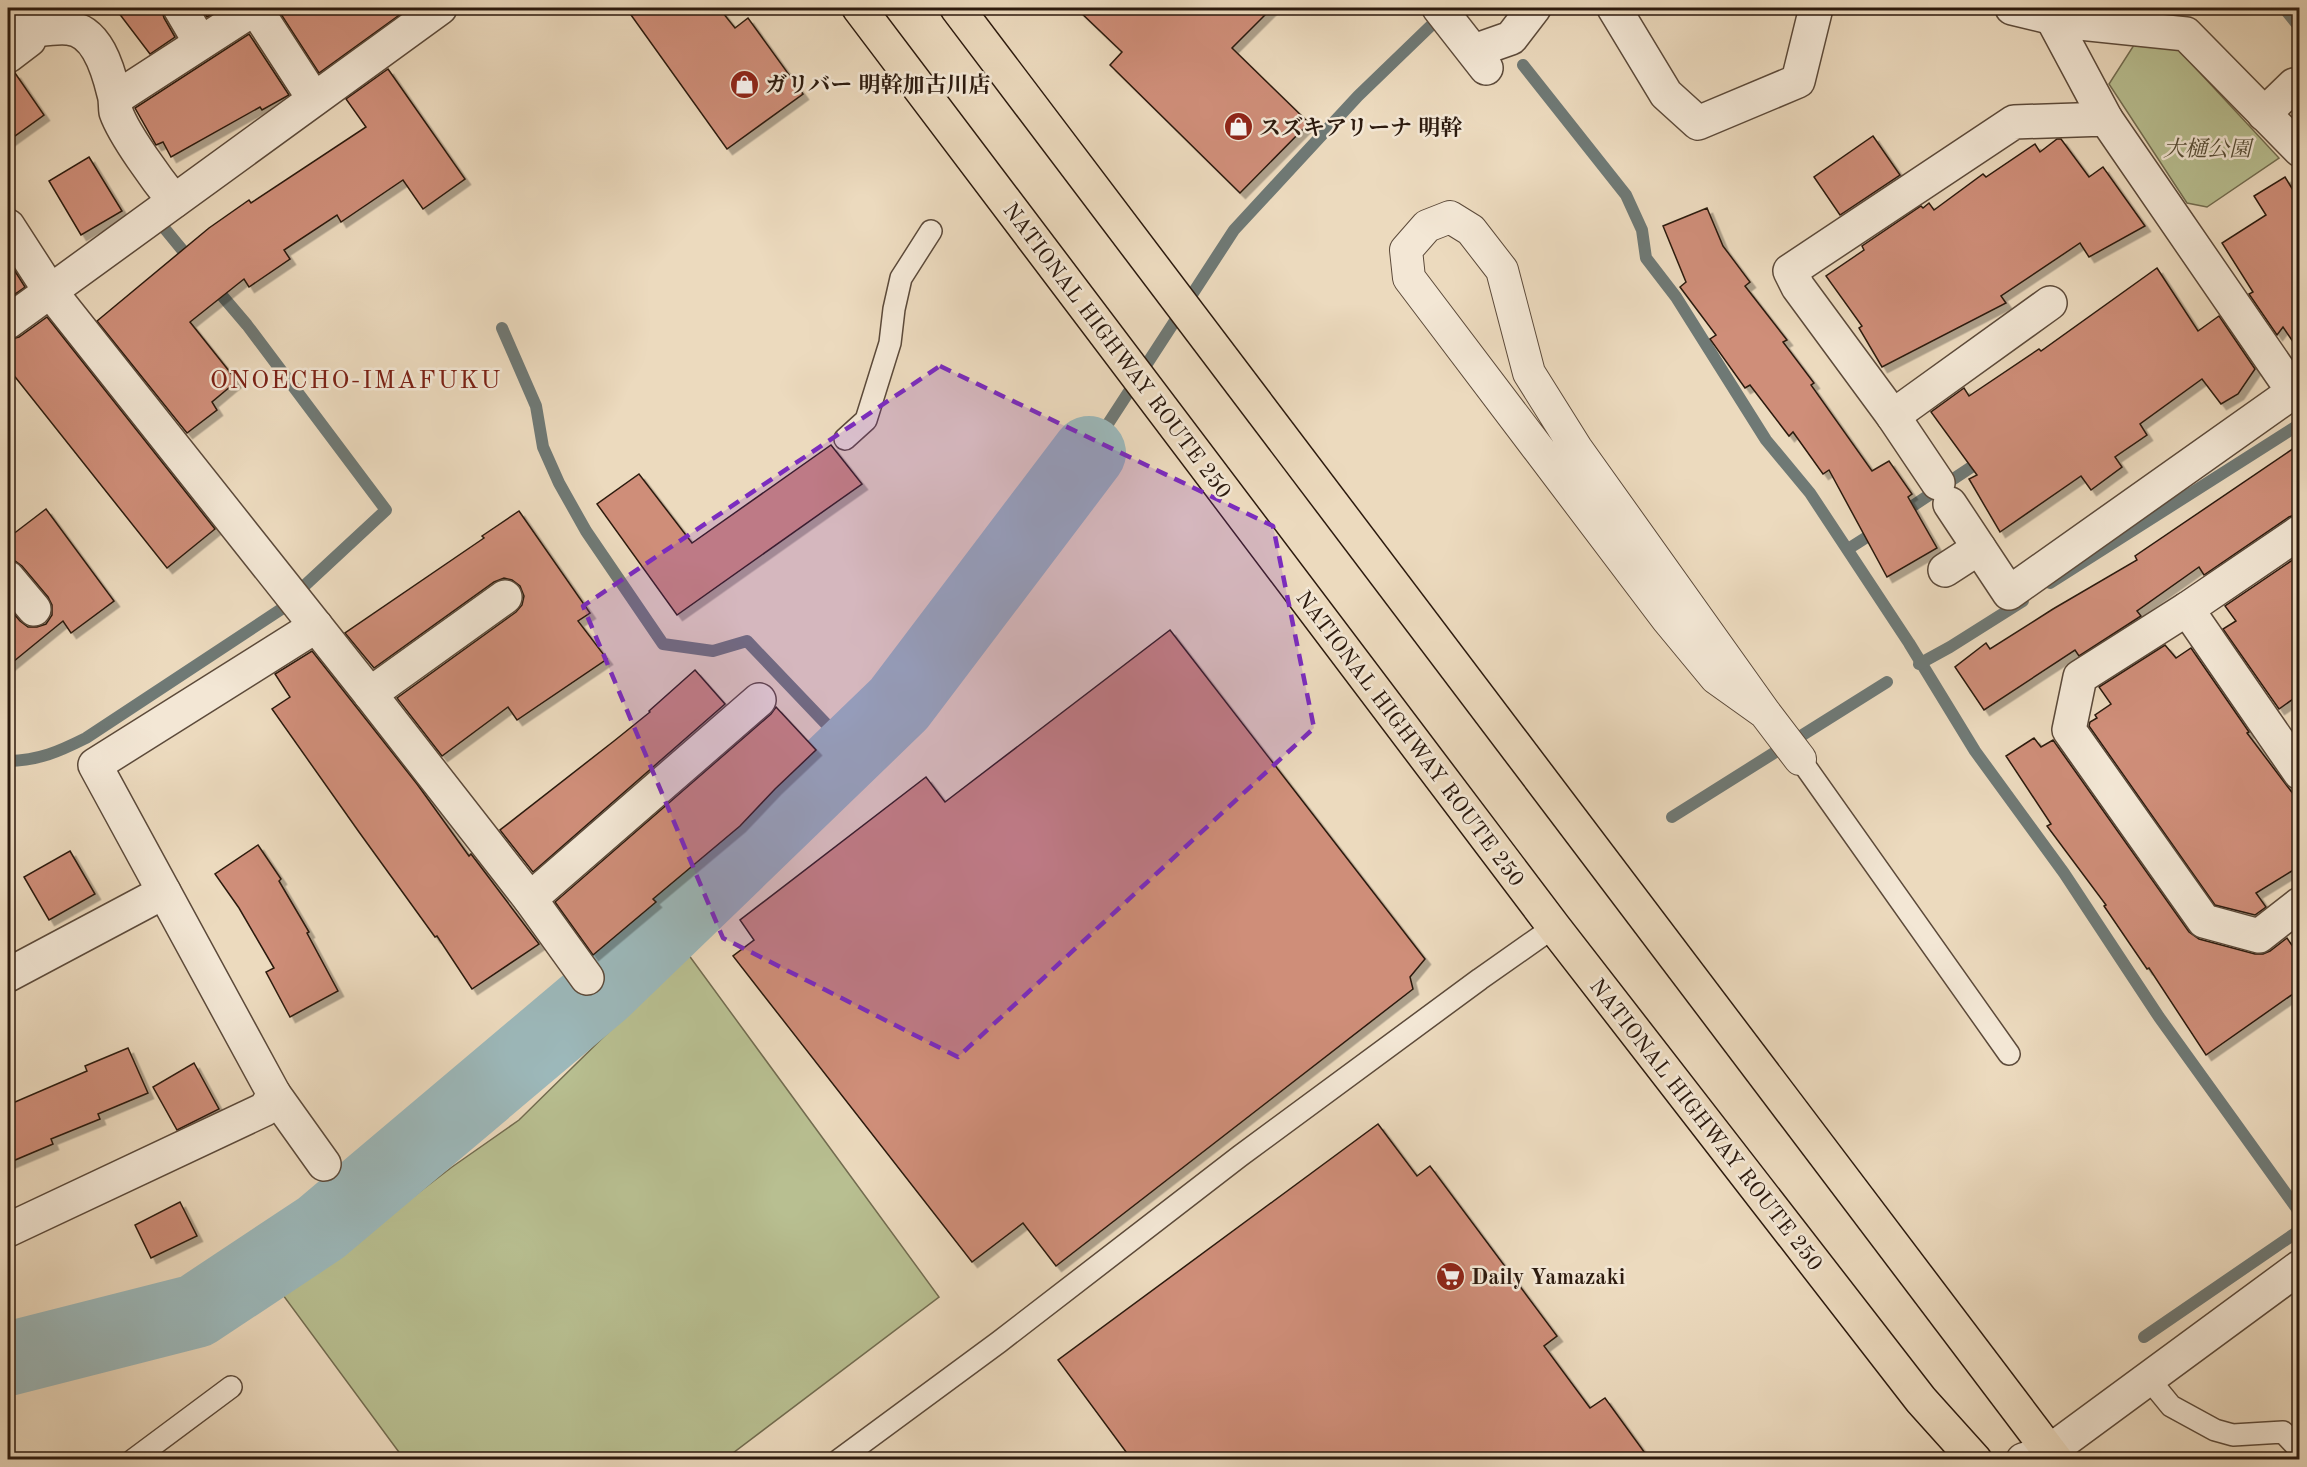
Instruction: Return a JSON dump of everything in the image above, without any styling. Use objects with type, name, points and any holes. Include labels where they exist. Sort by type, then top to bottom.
[{"type":"highway","name":"NATIONAL HIGHWAY ROUTE 250","points":[[859,8],[1554,927],[1921,1400],[1975,1460]]},
{"type":"highway","points":[[957,8],[2048,1458]]},
{"type":"street","points":[[180,8],[200,42]]},
{"type":"street","points":[[116,98],[255,8],[314,99]]},
{"type":"street","points":[[8,322],[440,8]]},
{"type":"street","points":[[1445,15],[1480,59],[1511,38],[1533,8]]},
{"type":"street","points":[[1614,8],[1666,94],[1698,123],[1798,81],[1816,8]]},
{"type":"street","points":[[2012,8],[2070,22],[2186,34],[2300,150]]},
{"type":"street","points":[[2052,18],[2106,118],[2296,389],[2009,593],[1893,416],[1798,287],[1790,271],[2014,122],[2106,118]]},
{"type":"street","points":[[14,31],[69,27],[88,35],[107,67],[116,98],[116,110],[122,124],[160,184],[174,201]]},
{"type":"street","points":[[2264,114],[2294,85]]},
{"type":"street","points":[[1765,713],[1716,678],[1668,620],[1409,278],[1406,250],[1427,226],[1450,217],[1457,221],[1471,230],[1502,270],[1529,373],[1576,448],[1800,759]]},
{"type":"street","points":[[8,226],[50,291],[370,694],[530,899],[587,978]]},
{"type":"street","points":[[1893,416],[2050,303]]},
{"type":"street","points":[[2300,532],[2187,609],[2080,677],[2069,730],[2205,921],[2259,936],[2300,904]]},
{"type":"street","points":[[1945,570],[1979,548]]},
{"type":"street","points":[[8,578],[34,609]]},
{"type":"street","points":[[370,694],[505,597]]},
{"type":"street","points":[[2187,609],[2300,774]]},
{"type":"street","points":[[316,626],[95,765],[274,1094],[324,1164]]},
{"type":"street","points":[[530,899],[759,700]]},
{"type":"street","points":[[8,975],[164,892]]},
{"type":"street","points":[[8,1230],[265,1109],[274,1094]]},
{"type":"street","points":[[2048,1458],[2148,1377],[2300,1267]]},
{"type":"lane","points":[[845,440],[866,420],[890,343],[901,278],[931,231]]},
{"type":"lane","points":[[1800,759],[2009,1054]]},
{"type":"lane","points":[[839,1460],[999,1342],[1240,1156],[1554,927]]},
{"type":"lane","points":[[2148,1377],[2171,1406],[2215,1430],[2233,1436],[2283,1432],[2300,1450]]},
{"type":"lane","points":[[133,1460],[231,1387]]},
{"type":"highlighted area","points":[[940,366],[1273,526],[1314,728],[958,1057],[723,938],[583,606]]},
{"type":"green space","name":"大樋公園","points":[[2134,45],[2176,47],[2279,158],[2207,207],[2187,203],[2109,84]]},
{"type":"green space","points":[[688,954],[939,1297],[725,1459],[404,1459],[280,1291],[379,1223],[452,1167],[519,1120]]},
{"type":"building","points":[[115,8],[161,8],[175,37],[150,54]]},
{"type":"building","points":[[201,8],[221,8],[207,17]]},
{"type":"building","points":[[277,8],[409,8],[319,73]]},
{"type":"building","points":[[626,8],[719,8],[735,28],[748,18],[803,94],[727,149]]},
{"type":"building","points":[[1076,8],[1272,8],[1232,48],[1309,123],[1240,193],[1110,65],[1122,52]]},
{"type":"building","points":[[249,34],[289,95],[262,110],[260,107],[171,157],[163,142],[156,145],[135,108]]},
{"type":"building","points":[[388,69],[465,179],[423,209],[403,180],[341,222],[337,215],[284,250],[290,259],[249,287],[244,279],[190,322],[237,381],[212,402],[217,410],[187,433],[97,321],[209,228],[249,200],[251,203],[366,127],[346,99]]},
{"type":"building","points":[[15,73],[44,115],[8,141],[8,74]]},
{"type":"building","points":[[1873,136],[1900,175],[1840,215],[1814,177]]},
{"type":"building","points":[[2057,139],[2061,139],[2089,177],[2103,167],[2145,226],[2089,257],[2080,243],[2001,296],[2006,303],[1882,367],[1859,328],[1862,326],[1826,276],[1864,250],[1862,246],[1921,206],[1923,208],[1929,203],[1934,210],[1983,174],[1986,177],[2035,144],[2040,152]]},
{"type":"building","points":[[89,157],[122,211],[81,235],[49,181]]},
{"type":"building","points":[[2285,177],[2296,195],[2300,193],[2300,352],[2283,327],[2277,335],[2249,294],[2253,292],[2222,243],[2266,215],[2254,196]]},
{"type":"building","points":[[1707,208],[1723,246],[1750,282],[1745,286],[1787,340],[1783,342],[1814,383],[1811,385],[1872,471],[1889,461],[1912,494],[1908,497],[1937,548],[1887,577],[1829,470],[1823,474],[1793,432],[1789,436],[1750,385],[1745,388],[1710,339],[1716,335],[1680,287],[1686,282],[1663,226]]},
{"type":"building","points":[[8,260],[25,287],[8,299]]},
{"type":"building","points":[[2157,268],[2198,331],[2219,316],[2255,369],[2238,394],[2221,404],[2202,379],[2140,424],[2147,435],[2115,457],[2122,467],[2091,490],[2081,476],[2000,532],[1969,479],[1977,475],[1931,412],[1964,388],[1969,396],[2039,349],[2041,351]]},
{"type":"building","points":[[47,317],[215,529],[167,568],[8,368],[8,340],[19,337]]},
{"type":"building","points":[[2300,444],[2300,513],[2289,517],[2204,575],[2199,567],[2137,611],[2141,616],[2079,656],[2075,650],[1984,710],[1955,667],[1986,643],[1990,649],[2137,560],[2135,556]]},
{"type":"building","points":[[831,445],[862,484],[677,615],[597,504],[639,474],[692,543]]},
{"type":"building","points":[[46,509],[114,601],[71,633],[63,621],[8,666],[8,607],[28,627],[46,624],[52,615],[52,605],[48,597],[22,566],[15,561],[8,560],[8,538]]},
{"type":"building","points":[[519,511],[590,613],[578,621],[607,659],[517,720],[508,707],[442,756],[397,698],[516,612],[522,605],[524,596],[520,586],[504,578],[494,582],[374,668],[345,633],[484,538],[482,536]]},
{"type":"building","points":[[2300,555],[2300,694],[2279,709],[2223,629],[2236,621],[2225,606]]},
{"type":"building","points":[[1170,630],[1425,959],[1410,977],[1413,989],[1056,1266],[1023,1223],[972,1262],[733,956],[754,940],[740,920],[926,777],[945,802]]},
{"type":"building","points":[[2165,645],[2176,658],[2191,648],[2249,732],[2247,733],[2300,803],[2300,866],[2256,893],[2266,907],[2255,915],[2215,905],[2089,726],[2090,722],[2097,718],[2095,715],[2111,704],[2099,687]]},
{"type":"building","points":[[312,651],[539,944],[472,989],[437,936],[435,937],[272,709],[290,697],[275,674]]},
{"type":"building","points":[[695,670],[725,704],[533,872],[500,830],[650,712]]},
{"type":"building","points":[[776,707],[816,750],[740,826],[653,899],[656,902],[593,955],[555,902],[771,714]]},
{"type":"building","points":[[2034,738],[2041,747],[2053,740],[2189,932],[2199,939],[2255,954],[2270,951],[2287,938],[2300,957],[2300,989],[2206,1055],[2149,968],[2147,969],[2104,906],[2106,905],[2047,826],[2051,824],[2006,756]]},
{"type":"building","points":[[258,845],[281,879],[279,881],[309,932],[307,933],[338,991],[290,1017],[266,972],[274,968],[239,908],[215,874]]},
{"type":"building","points":[[70,851],[95,894],[49,920],[24,877]]},
{"type":"building","points":[[128,1048],[148,1093],[98,1114],[100,1119],[51,1139],[53,1144],[8,1163],[8,1105],[87,1071],[85,1066]]},
{"type":"building","points":[[194,1063],[219,1109],[177,1130],[153,1087]]},
{"type":"building","points":[[1378,1124],[1417,1176],[1430,1166],[1557,1336],[1544,1346],[1590,1408],[1605,1398],[1650,1460],[1132,1460],[1058,1360]]},
{"type":"building","points":[[180,1202],[197,1236],[151,1258],[135,1225]]},
{"type":"waterway","points":[[2284,8],[2300,28]]},
{"type":"waterway","points":[[1089,453],[1234,230],[1358,96],[1443,14]]},
{"type":"waterway","points":[[1523,65],[1626,195],[1642,230],[1646,258],[1676,297],[1766,440],[1810,493],[1909,643],[1975,751],[2064,873],[2159,1017],[2300,1213]]},
{"type":"waterway","points":[[165,229],[193,263]]},
{"type":"waterway","points":[[213,285],[247,325],[386,510],[302,588]]},
{"type":"waterway","points":[[502,328],[536,406],[543,447],[559,483],[586,531],[663,644],[713,651],[747,641],[851,750]]},
{"type":"waterway","points":[[2050,583],[2300,424]]},
{"type":"waterway","points":[[8,1359],[196,1311],[321,1228],[603,990],[899,704],[1089,453]]},
{"type":"waterway","points":[[1899,515],[1985,458]]},
{"type":"waterway","points":[[1848,549],[1878,530]]},
{"type":"waterway","points":[[1919,664],[2023,601]]},
{"type":"waterway","points":[[8,761],[30,759],[48,754],[86,738],[283,608]]},
{"type":"waterway","points":[[1672,817],[1887,682]]},
{"type":"waterway","points":[[2144,1337],[2300,1230]]},
{"type":"place","name":"ガリバー 明幹加古川店","points":[[744,84]]},
{"type":"place","name":"スズキアリーナ 明幹","points":[[1238,127]]},
{"type":"place","name":"Daily Yamazaki","points":[[1450,1276]]},
{"type":"district","name":"ONOECHO-IMAFUKU","points":[[356,379]]}]
